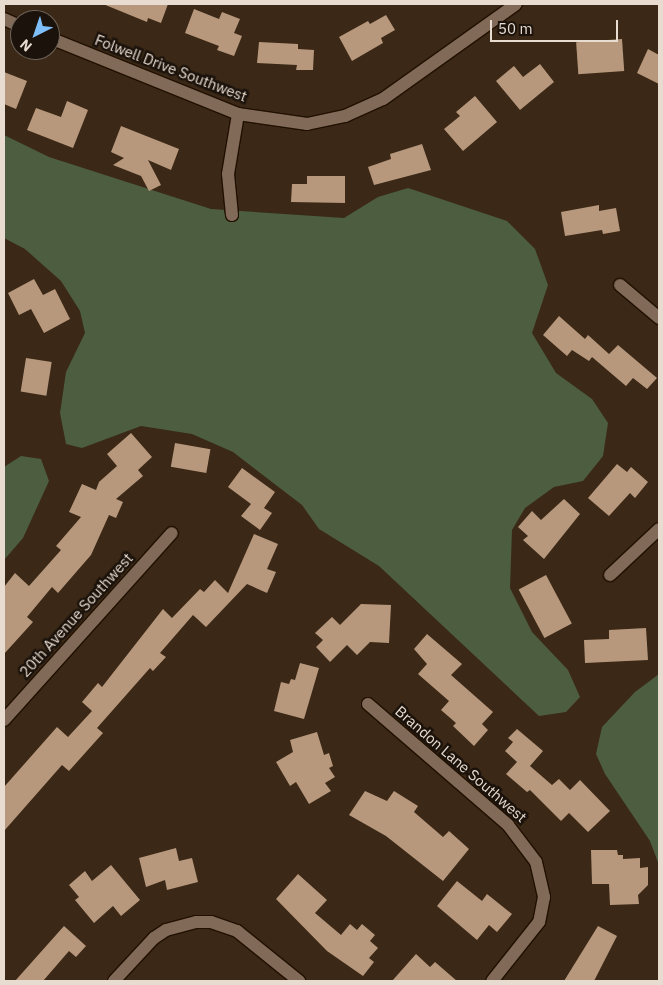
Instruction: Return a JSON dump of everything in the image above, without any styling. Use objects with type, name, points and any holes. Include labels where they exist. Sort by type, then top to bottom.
[{"type":"street","name":"Folwell Drive Southwest","points":[[60,42],[238,114],[307,124],[361,110],[407,83],[516,4]]},
{"type":"street","points":[[232,215],[228,174],[238,114]]},
{"type":"street","points":[[620,285],[659,318]]},
{"type":"street","points":[[610,575],[659,529]]},
{"type":"street","name":"20th Avenue Southwest","points":[[4,720],[172,533]]},
{"type":"street","name":"Brandon Lane Southwest","points":[[368,704],[508,825],[536,862],[544,896],[539,922],[492,981]]},
{"type":"street","points":[[114,981],[154,938],[166,930],[196,922],[221,924],[237,931],[299,981]]},
{"type":"green space","points":[[4,135],[49,157],[211,209],[344,218],[378,197],[408,188],[507,221],[535,249],[548,285],[532,333],[556,373],[592,399],[608,423],[603,456],[583,481],[554,487],[525,508],[512,530],[510,588],[532,632],[568,670],[580,697],[566,712],[539,716],[379,566],[319,529],[302,505],[233,452],[192,434],[141,426],[82,448],[66,444],[60,413],[66,372],[85,333],[80,311],[61,281],[25,249],[4,238]]},
{"type":"green space","points":[[21,456],[41,459],[49,481],[23,538],[4,560],[4,467]]},
{"type":"green space","points":[[659,674],[659,865],[650,841],[605,774],[596,754],[602,727],[635,692]]},
{"type":"building","points":[[103,4],[168,4],[161,23],[148,18],[147,22]]},
{"type":"building","points":[[194,9],[219,19],[222,12],[240,19],[234,33],[242,36],[234,56],[217,50],[219,46],[185,33]]},
{"type":"building","points":[[386,15],[395,30],[381,38],[383,43],[352,61],[339,37],[368,21],[370,24]]},
{"type":"building","points":[[622,39],[624,71],[578,74],[576,42]]},
{"type":"building","points":[[259,42],[298,44],[298,49],[314,50],[313,70],[296,70],[297,65],[257,63]]},
{"type":"building","points":[[648,49],[659,55],[659,84],[637,73]]},
{"type":"building","points":[[540,64],[554,82],[520,110],[496,81],[514,66],[523,77]]},
{"type":"building","points":[[4,72],[27,81],[16,109],[4,104]]},
{"type":"building","points":[[475,96],[497,122],[463,151],[444,129],[460,116],[456,112]]},
{"type":"building","points":[[67,101],[88,110],[73,148],[27,130],[36,108],[61,117]]},
{"type":"building","points":[[121,126],[179,149],[171,170],[148,160],[161,185],[149,191],[141,176],[113,165],[124,158],[111,152]]},
{"type":"building","points":[[422,144],[431,170],[374,185],[368,167],[391,159],[390,154]]},
{"type":"building","points":[[307,176],[345,176],[345,203],[291,202],[292,184],[307,184]]},
{"type":"building","points":[[599,205],[599,211],[616,208],[620,231],[603,234],[602,230],[565,236],[561,212]]},
{"type":"building","points":[[34,279],[43,295],[55,289],[70,319],[44,333],[31,309],[19,315],[8,293]]},
{"type":"building","points":[[559,316],[585,339],[588,335],[609,354],[618,345],[657,378],[647,389],[633,378],[626,386],[592,357],[589,361],[572,350],[567,356],[543,335]]},
{"type":"building","points":[[26,358],[52,362],[46,396],[21,392]]},
{"type":"building","points":[[131,433],[152,457],[138,470],[143,476],[116,499],[123,502],[116,518],[109,515],[91,555],[58,593],[52,587],[27,617],[33,622],[4,654],[4,587],[15,573],[29,586],[61,550],[56,546],[81,517],[69,512],[82,484],[96,490],[99,482],[117,466],[107,454]]},
{"type":"building","points":[[175,443],[210,449],[206,473],[171,467]]},
{"type":"building","points":[[617,464],[627,472],[631,467],[648,482],[635,498],[630,493],[609,516],[588,498]]},
{"type":"building","points":[[242,468],[275,492],[264,508],[272,513],[260,530],[241,516],[251,504],[228,487]]},
{"type":"building","points":[[564,499],[580,514],[544,559],[523,540],[528,536],[518,527],[532,511],[541,520]]},
{"type":"building","points":[[254,534],[278,544],[267,569],[276,572],[267,593],[247,584],[206,627],[193,615],[160,653],[166,657],[153,671],[150,668],[97,728],[103,733],[69,771],[62,765],[4,831],[4,787],[57,727],[68,737],[92,711],[82,702],[98,683],[102,687],[163,609],[172,618],[200,589],[204,592],[215,580],[228,593]]},
{"type":"building","points":[[546,575],[572,624],[544,638],[519,590]]},
{"type":"building","points":[[361,604],[391,605],[389,643],[370,642],[357,655],[347,645],[330,662],[316,647],[323,640],[315,633],[332,617],[340,625]]},
{"type":"building","points":[[646,628],[648,660],[585,663],[584,640],[609,639],[609,630]]},
{"type":"building","points":[[427,634],[462,664],[451,675],[493,712],[482,724],[488,730],[474,746],[453,726],[456,723],[441,710],[449,701],[418,674],[427,664],[414,649]]},
{"type":"building","points":[[300,663],[319,668],[304,719],[274,711],[281,682],[289,684],[291,679],[295,680]]},
{"type":"building","points":[[517,729],[543,751],[530,766],[552,785],[559,779],[570,790],[580,780],[610,811],[588,832],[569,813],[561,821],[530,790],[527,792],[506,774],[517,762],[505,751],[513,742],[508,738]]},
{"type":"building","points":[[317,732],[324,755],[329,753],[333,766],[329,768],[335,777],[325,783],[331,791],[309,804],[296,782],[290,786],[276,762],[293,752],[290,740]]},
{"type":"building","points":[[365,791],[387,801],[394,791],[418,806],[414,812],[443,837],[449,831],[469,849],[443,881],[386,836],[349,815]]},
{"type":"building","points":[[176,848],[179,861],[192,858],[198,882],[167,890],[165,880],[146,887],[139,858]]},
{"type":"building","points":[[591,850],[617,850],[618,855],[623,855],[623,859],[640,858],[640,868],[648,867],[648,885],[638,895],[639,904],[610,905],[609,884],[592,884]]},
{"type":"building","points":[[111,865],[140,900],[121,916],[113,906],[94,923],[75,900],[79,897],[69,885],[85,871],[92,881]]},
{"type":"building","points":[[298,874],[327,900],[315,913],[341,935],[350,924],[357,930],[362,924],[375,935],[370,941],[378,948],[369,958],[374,962],[363,976],[327,951],[276,899]]},
{"type":"building","points":[[457,881],[482,901],[487,894],[512,914],[497,932],[489,925],[477,940],[437,906]]},
{"type":"building","points":[[64,926],[86,946],[76,957],[69,951],[43,981],[15,981]]},
{"type":"building","points":[[598,926],[617,936],[594,981],[564,981]]},
{"type":"building","points":[[416,954],[430,967],[435,962],[457,981],[392,981]]}]
